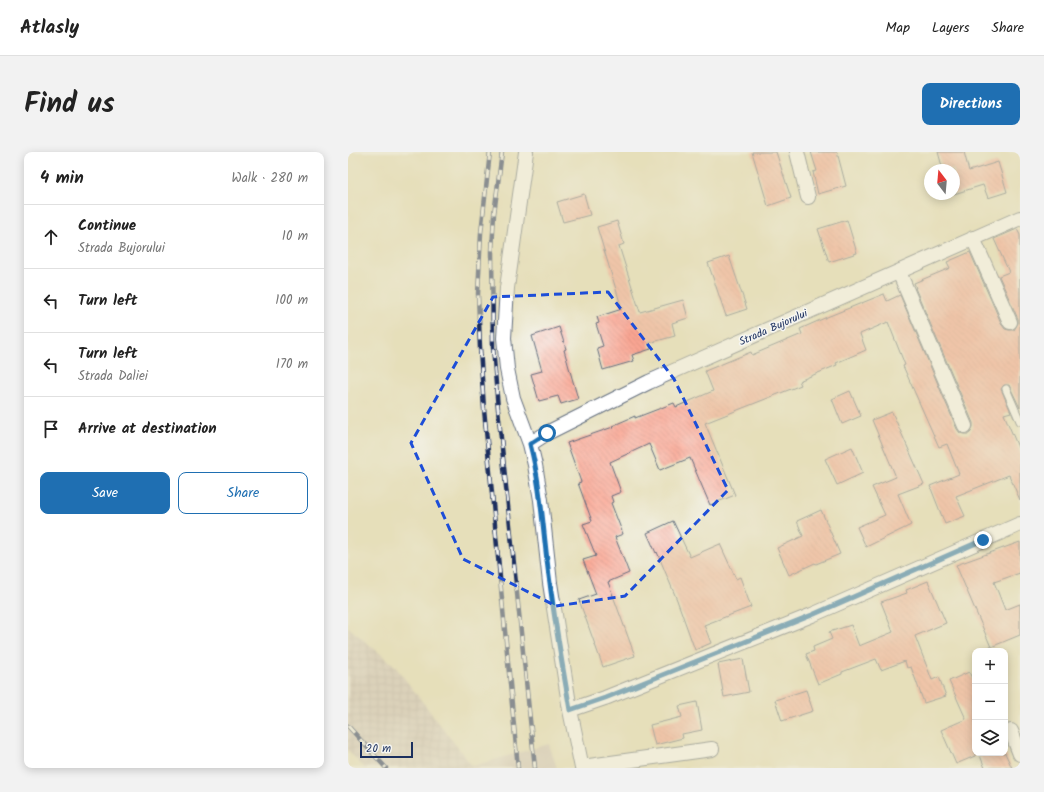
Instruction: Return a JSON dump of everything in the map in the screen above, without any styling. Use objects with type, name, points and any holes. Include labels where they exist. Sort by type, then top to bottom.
[{"type":"street","points":[[526,152],[506,288],[504,338],[507,369],[513,398],[530,444],[535,465],[541,500],[550,583],[570,710],[582,767],[712,749]]},
{"type":"street","points":[[797,152],[808,197]]},
{"type":"street","name":"Strada Bujorului","points":[[530,444],[547,433],[649,382],[1020,218]]},
{"type":"street","points":[[973,238],[1010,322]]},
{"type":"street","points":[[899,272],[965,426]]},
{"type":"street","points":[[570,710],[605,698],[812,615],[1020,524]]},
{"type":"street","points":[[1011,731],[1020,754]]},
{"type":"lane","points":[[1006,389],[1020,421]]},
{"type":"highlighted area","points":[[608,292],[674,379],[728,490],[625,596],[556,606],[463,559],[411,443],[493,297]]},
{"type":"shaded area","points":[[348,627],[394,665],[472,766],[466,768],[364,768],[348,750]]},
{"type":"shaded area","points":[[549,744],[557,768],[466,768]]},
{"type":"building","points":[[752,152],[776,152],[791,198],[768,206]]},
{"type":"building","points":[[811,152],[837,152],[846,186],[818,194],[813,172],[817,171]]},
{"type":"building","points":[[938,152],[964,152],[969,171],[998,162],[1007,192],[988,198],[983,185],[960,192],[960,164],[941,164]]},
{"type":"building","points":[[584,194],[590,215],[563,222],[557,202]]},
{"type":"building","points":[[847,220],[857,253],[829,262],[818,229]]},
{"type":"building","points":[[617,221],[624,244],[619,246],[640,312],[683,300],[688,318],[672,323],[675,336],[649,343],[651,349],[632,355],[634,361],[603,370],[597,348],[603,346],[596,324],[599,323],[597,317],[622,309],[597,227]]},
{"type":"building","points":[[1017,229],[1020,235],[1020,408],[1009,385],[1004,385],[1001,389],[1011,412],[1004,414],[1020,452],[1020,500],[1009,475],[956,496],[965,516],[945,524],[930,486],[959,474],[947,444],[939,447],[903,366],[905,365],[888,322],[860,334],[866,350],[836,363],[837,365],[799,381],[801,385],[705,423],[735,495],[710,505],[690,458],[660,470],[649,444],[610,462],[621,492],[611,496],[613,502],[611,503],[623,534],[615,537],[629,573],[608,582],[635,656],[603,667],[579,600],[596,594],[583,560],[596,556],[583,524],[592,521],[578,483],[581,482],[567,443],[613,427],[612,426],[635,416],[635,418],[674,403],[676,407],[713,391],[705,371],[751,352],[752,355],[802,334],[800,329],[884,294],[887,301],[900,295],[957,429],[960,433],[969,434],[973,427],[973,423],[914,283],[950,268],[947,262],[970,252],[1002,325],[1005,329],[1014,330],[1018,323],[1018,319],[999,276],[1009,272],[994,239]]},
{"type":"building","points":[[729,256],[747,309],[726,316],[708,263]]},
{"type":"building","points":[[559,327],[578,399],[561,404],[558,396],[539,401],[531,374],[542,371],[532,336]]},
{"type":"building","points":[[850,391],[861,416],[842,424],[832,399]]},
{"type":"building","points":[[892,412],[924,484],[898,494],[911,525],[866,547],[857,527],[885,515],[872,487],[896,477],[872,420]]},
{"type":"building","points":[[852,447],[863,473],[837,485],[825,459]]},
{"type":"building","points":[[821,510],[840,554],[789,575],[777,548],[803,536],[797,521]]},
{"type":"building","points":[[673,521],[690,557],[720,544],[736,579],[740,577],[751,607],[704,625],[711,643],[695,650],[677,600],[657,552],[656,553],[647,533]]},
{"type":"building","points":[[1020,542],[1020,573],[994,582],[1005,610],[1020,604],[1020,635],[991,647],[956,565]]},
{"type":"building","points":[[928,581],[946,623],[915,636],[932,680],[939,677],[946,696],[924,703],[911,667],[907,668],[905,661],[881,670],[876,659],[842,672],[842,674],[818,684],[806,654],[814,651],[813,647],[832,639],[829,632],[851,625],[859,646],[893,632],[881,602],[907,593],[906,590]]},
{"type":"building","points":[[743,659],[749,692],[724,697],[718,664]]},
{"type":"building","points":[[969,672],[972,678],[972,756],[975,756],[956,764],[941,730],[966,719],[949,681]]},
{"type":"building","points":[[806,690],[813,711],[782,721],[775,700]]},
{"type":"building","points":[[697,702],[702,730],[682,734],[683,738],[655,745],[650,725],[682,717],[679,706]]},
{"type":"building","points":[[980,756],[1006,756],[1012,768],[985,768]]},
{"type":"railway","points":[[490,152],[481,233],[478,294],[480,348],[484,409],[518,768]]},
{"type":"railway","points":[[502,152],[494,214],[492,251],[493,347],[535,768]]},
{"type":"railway","points":[[348,726],[386,768]]},
{"type":"route","points":[[547,433],[530,444],[541,500],[550,583],[570,710],[605,698],[812,615],[983,540]]}]
